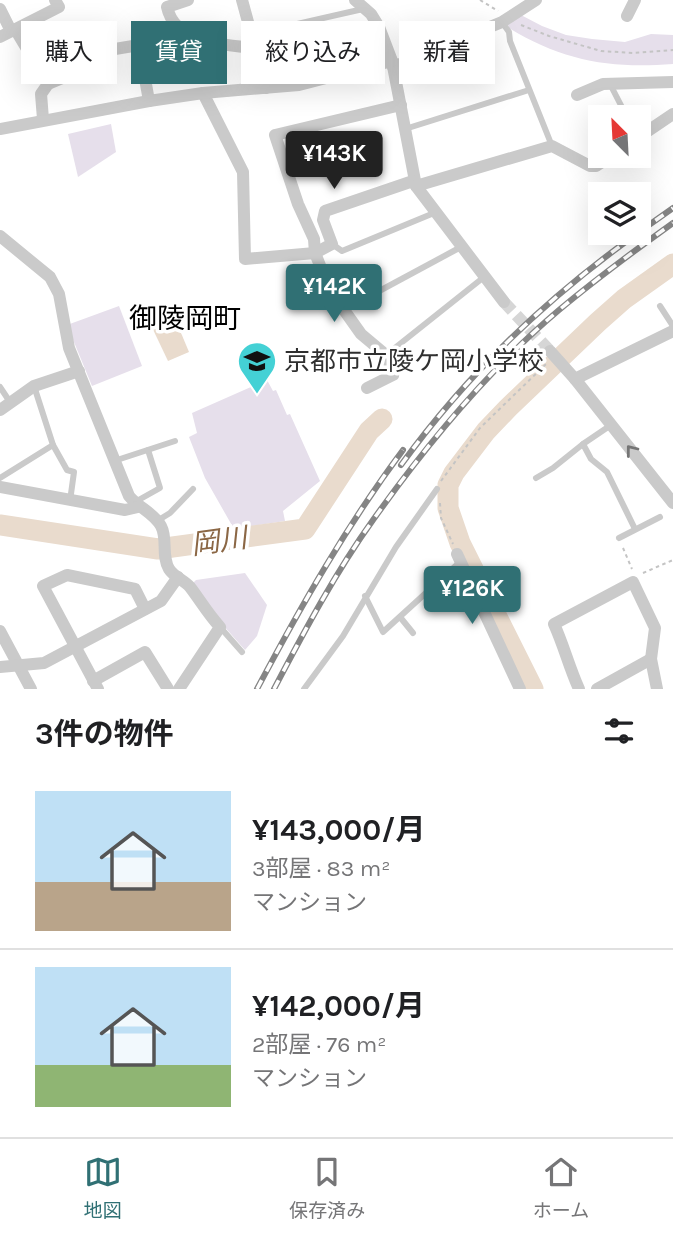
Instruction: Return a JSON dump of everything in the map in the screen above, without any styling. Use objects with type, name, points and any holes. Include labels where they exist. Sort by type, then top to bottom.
[{"type":"street","points":[[9,32],[59,7],[55,0]]},
{"type":"street","points":[[188,0],[167,7],[169,20],[188,34],[216,44],[241,46]]},
{"type":"street","points":[[242,0],[249,21]]},
{"type":"street","points":[[355,0],[379,27],[393,64],[414,183],[503,302]]},
{"type":"street","points":[[0,129],[149,101],[322,81],[393,64],[506,20],[536,0]]},
{"type":"street","points":[[628,16],[635,0]]},
{"type":"street","points":[[0,9],[9,32],[21,48]]},
{"type":"street","points":[[577,95],[610,83],[673,82]]},
{"type":"street","points":[[43,119],[41,94],[47,84]]},
{"type":"street","points":[[146,84],[149,101]]},
{"type":"street","points":[[265,84],[266,89]]},
{"type":"street","points":[[203,93],[243,172],[245,259],[315,253],[332,244],[323,220],[325,212],[414,183],[552,146],[588,165]]},
{"type":"street","points":[[366,388],[393,375],[386,355],[361,334],[344,310],[315,253],[314,239],[298,204],[275,135],[401,105]]},
{"type":"street","points":[[651,129],[673,114]]},
{"type":"street","points":[[0,236],[50,278],[59,294],[69,348],[130,496],[136,505],[162,528],[164,555],[170,571],[188,584],[220,627],[178,689]]},
{"type":"street","points":[[575,379],[673,328]]},
{"type":"street","points":[[555,356],[673,503]]},
{"type":"street","points":[[5,406],[34,386],[79,370]]},
{"type":"street","points":[[0,487],[125,510],[136,505]]},
{"type":"street","points":[[459,558],[515,687]]},
{"type":"street","points":[[145,610],[135,589],[67,575],[43,586],[95,685],[145,652],[168,689]]},
{"type":"street","points":[[0,667],[44,663],[162,601],[178,577]]},
{"type":"street","points":[[579,689],[568,664],[566,649],[554,624],[633,582],[655,628],[651,659],[657,689]]},
{"type":"street","points":[[0,631],[31,689]]},
{"type":"street","points":[[597,689],[651,659]]},
{"type":"lane","points":[[311,21],[365,9]]},
{"type":"lane","points":[[506,20],[510,41],[552,146]]},
{"type":"lane","points":[[610,83],[620,105]]},
{"type":"lane","points":[[405,129],[529,90]]},
{"type":"lane","points":[[332,244],[342,251],[434,213]]},
{"type":"lane","points":[[344,310],[461,247]]},
{"type":"lane","points":[[386,355],[484,277]]},
{"type":"lane","points":[[660,306],[673,328]]},
{"type":"lane","points":[[34,386],[53,445],[67,470],[74,472],[70,501]]},
{"type":"lane","points":[[0,387],[5,406]]},
{"type":"lane","points":[[536,478],[611,425]]},
{"type":"lane","points":[[117,460],[176,441]]},
{"type":"lane","points":[[583,444],[591,460],[607,472],[635,529]]},
{"type":"lane","points":[[0,478],[53,445]]},
{"type":"lane","points":[[136,505],[160,488],[148,450]]},
{"type":"lane","points":[[157,521],[170,513],[193,489]]},
{"type":"lane","points":[[303,688],[343,636],[365,596],[437,489]]},
{"type":"lane","points":[[619,538],[660,517]]},
{"type":"lane","points":[[365,596],[383,632],[459,558]]},
{"type":"lane","points":[[400,617],[413,632]]},
{"type":"lane","points":[[220,627],[242,652]]},
{"type":"path","points":[[480,0],[506,20],[548,36],[601,51],[633,53],[673,50]]},
{"type":"path","points":[[459,558],[441,519],[437,489],[480,428],[555,356]]},
{"type":"path","points":[[619,538],[636,576],[673,560]]},
{"type":"shaded area","points":[[521,15],[566,35],[592,39],[625,42],[651,34],[673,35],[673,64],[608,64],[568,55],[509,28],[508,25]]},
{"type":"shaded area","points":[[111,124],[116,152],[78,177],[68,134]]},
{"type":"shaded area","points":[[119,306],[142,366],[92,386],[67,325]]},
{"type":"shaded area","points":[[171,309],[189,352],[168,361],[148,319]]},
{"type":"shaded area","points":[[267,380],[273,391],[276,390],[287,415],[290,414],[320,481],[283,511],[285,521],[234,529],[205,478],[189,437],[197,433],[192,413]]},
{"type":"shaded area","points":[[245,573],[267,605],[257,636],[245,650],[207,607],[193,583],[196,580]]},
{"type":"waterway","points":[[533,689],[460,543],[448,508],[448,485],[486,431],[508,408],[624,299],[673,264]]},
{"type":"waterway","name":"岡川","points":[[0,525],[158,549],[305,529],[369,431],[382,419]]},
{"type":"tunnel","points":[[504,302],[550,351]]},
{"type":"railway","points":[[651,224],[673,208]]},
{"type":"railway","points":[[274,689],[320,603],[359,540],[460,409],[508,357],[559,310],[673,223]]},
{"type":"railway","points":[[401,465],[453,400],[510,339],[572,284],[622,245]]},
{"type":"railway","points":[[257,689],[326,566],[403,450]]},
{"type":"place","name":"京都市立陵ケ岡小学校","points":[[257,395]]},
{"type":"district","name":"御陵岡町","points":[[185,318]]}]
